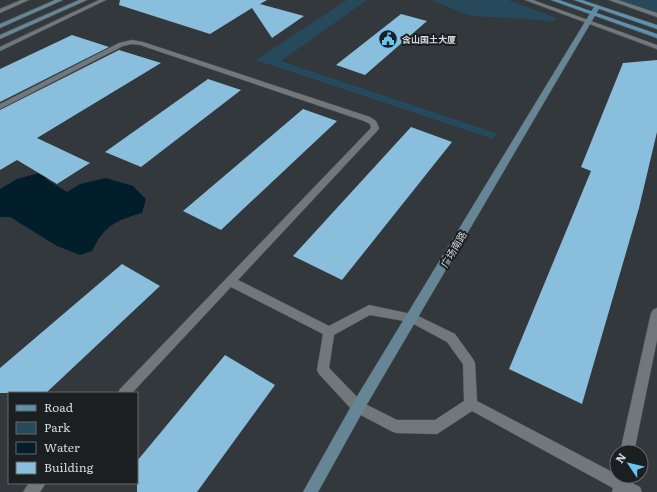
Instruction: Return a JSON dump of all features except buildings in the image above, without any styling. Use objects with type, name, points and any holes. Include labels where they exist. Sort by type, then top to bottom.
[{"type":"main road","points":[[554,0],[657,36]]},
{"type":"main road","points":[[577,0],[593,14],[657,28]]},
{"type":"street","points":[[0,11],[26,0]]},
{"type":"street","points":[[0,26],[60,0]]},
{"type":"street","points":[[0,37],[84,0]]},
{"type":"street","points":[[0,49],[103,0]]},
{"type":"street","points":[[528,0],[593,14],[657,47]]},
{"type":"street","points":[[612,0],[657,15]]},
{"type":"street","name":"广场南路","points":[[310,492],[358,407],[593,14]]},
{"type":"street","points":[[0,107],[121,44],[141,42],[367,119],[373,123],[375,128],[125,392]]},
{"type":"street","points":[[230,281],[329,332]]},
{"type":"street","points":[[329,332],[369,310],[412,318],[451,338],[469,363],[472,404]]},
{"type":"street","points":[[629,444],[657,313]]},
{"type":"street","points":[[329,332],[323,370],[358,407],[396,426],[437,427],[472,404]]},
{"type":"street","points":[[472,404],[609,478]]},
{"type":"street","points":[[30,492],[38,484]]},
{"type":"street","points":[[620,484],[635,492]]},
{"type":"green space","points":[[347,0],[367,0],[281,61],[496,133],[493,139],[256,60]]},
{"type":"green space","points":[[431,0],[508,0],[557,18],[552,22],[530,19],[471,16]]},
{"type":"green space","points":[[615,0],[657,0],[657,14]]},
{"type":"water","points":[[54,169],[59,171],[46,179],[67,192],[80,184],[106,178],[133,186],[146,199],[142,213],[112,225],[102,235],[92,251],[80,255],[57,246],[10,217],[0,217],[0,189],[17,179]]},
{"type":"place","name":"含山国土大厦","points":[[388,39]]}]
